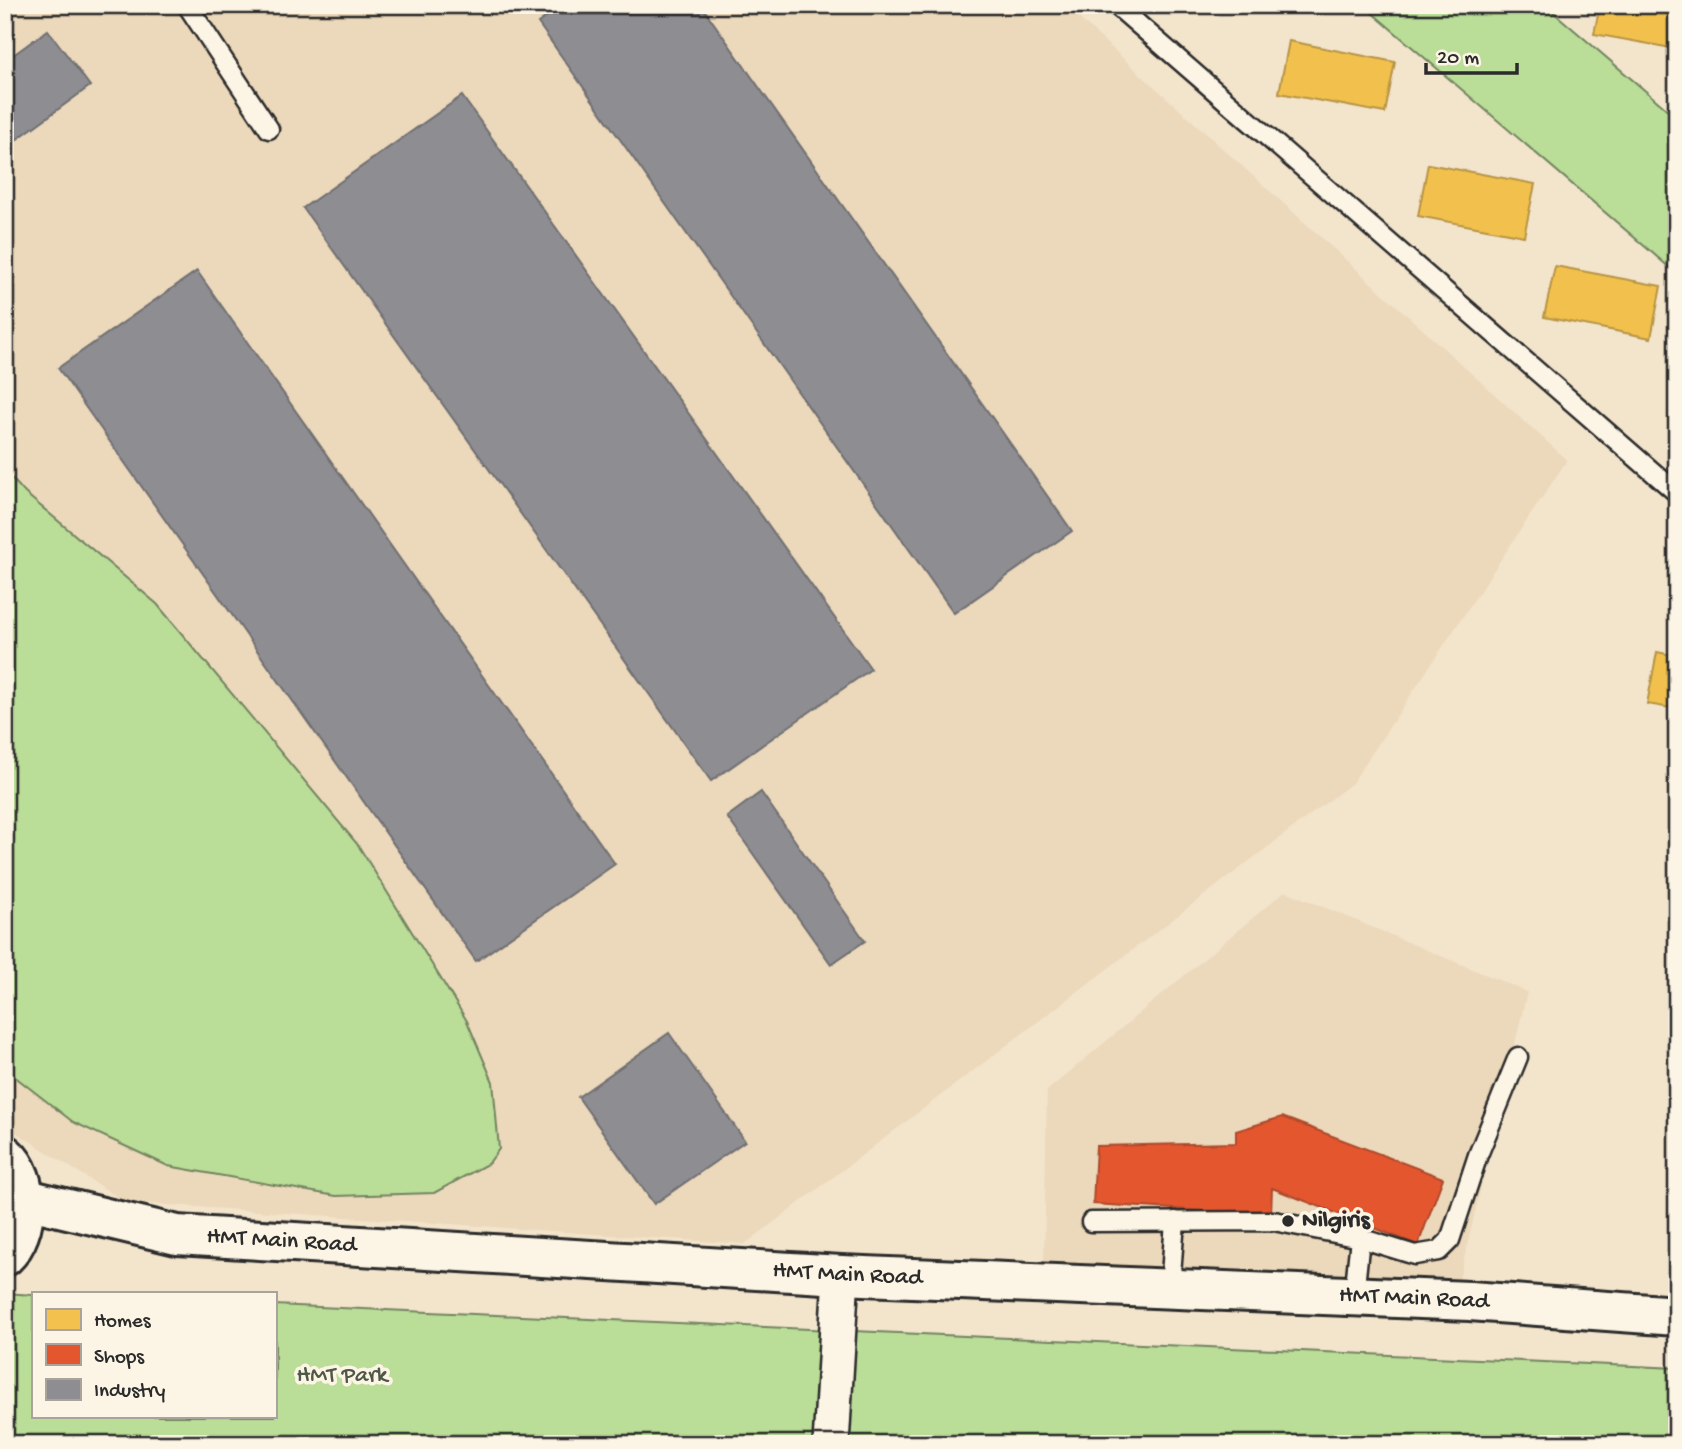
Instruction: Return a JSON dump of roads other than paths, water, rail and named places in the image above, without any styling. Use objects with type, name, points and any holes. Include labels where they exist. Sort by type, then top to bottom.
[{"type":"street","points":[[5,1155],[23,1182],[22,1223],[11,1251],[5,1256]]},
{"type":"street","name":"HMT Main Road","points":[[22,1198],[177,1235],[841,1275],[1470,1301],[1677,1316]]},
{"type":"street","points":[[831,1444],[841,1275]]},
{"type":"lane","points":[[187,5],[269,129]]},
{"type":"lane","points":[[1116,5],[1677,493]]},
{"type":"lane","points":[[1091,1222],[1274,1221],[1360,1238],[1415,1255],[1439,1251],[1450,1240],[1479,1155],[1518,1057]]},
{"type":"lane","points":[[1170,1289],[1175,1221]]},
{"type":"lane","points":[[1354,1296],[1360,1238]]},
{"type":"place","name":"Nilgiris","points":[[1288,1221]]},
{"type":"park label","name":"HMT Park","points":[[342,1376]]}]
